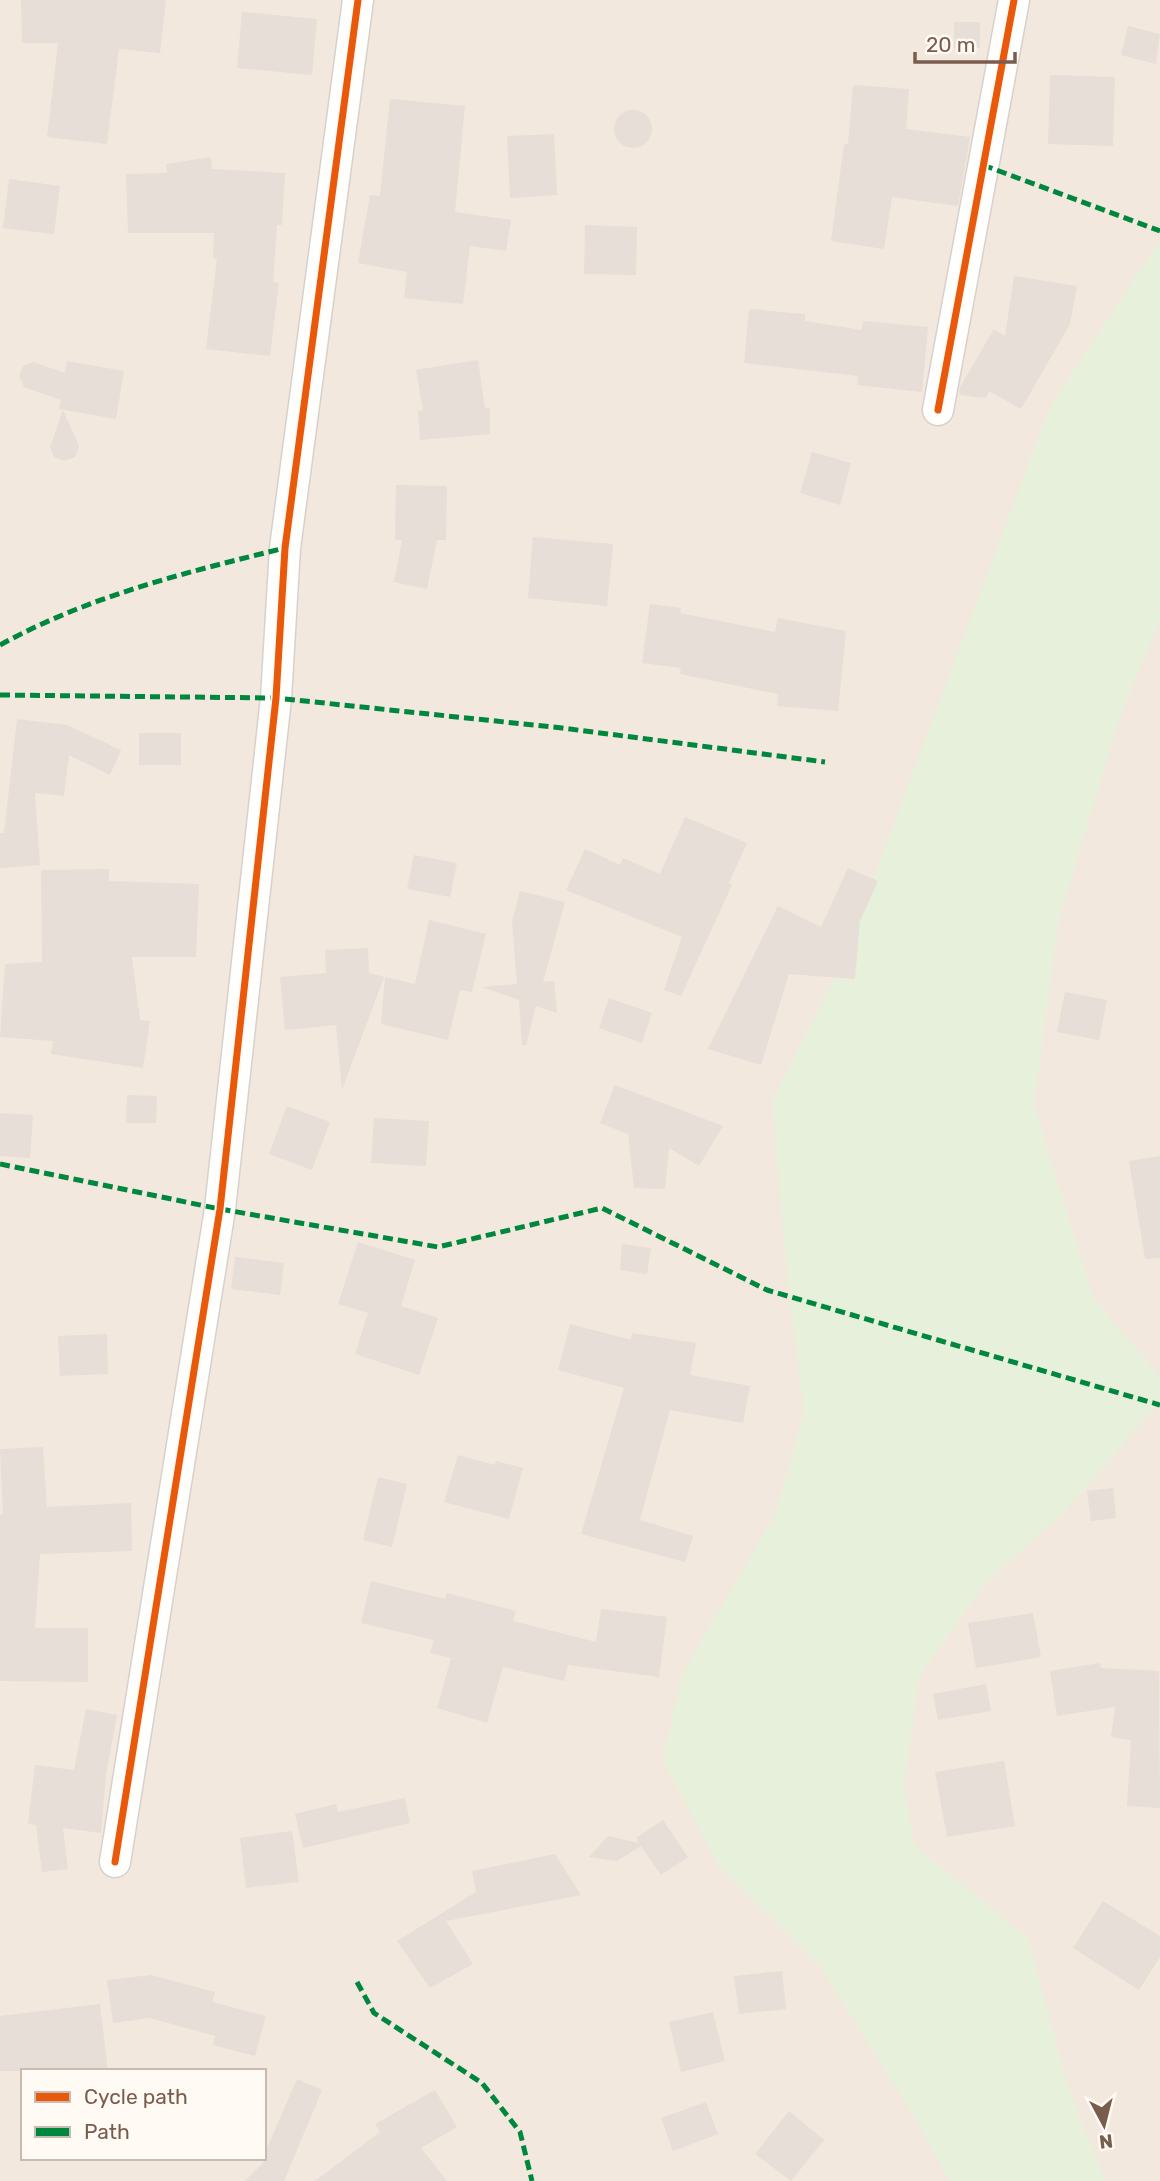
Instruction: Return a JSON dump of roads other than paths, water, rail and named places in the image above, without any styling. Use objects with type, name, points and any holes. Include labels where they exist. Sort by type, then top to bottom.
[{"type":"street","points":[[115,1862],[220,1209],[276,698],[285,548],[358,0]]},
{"type":"street","points":[[938,411],[1014,0]]}]
